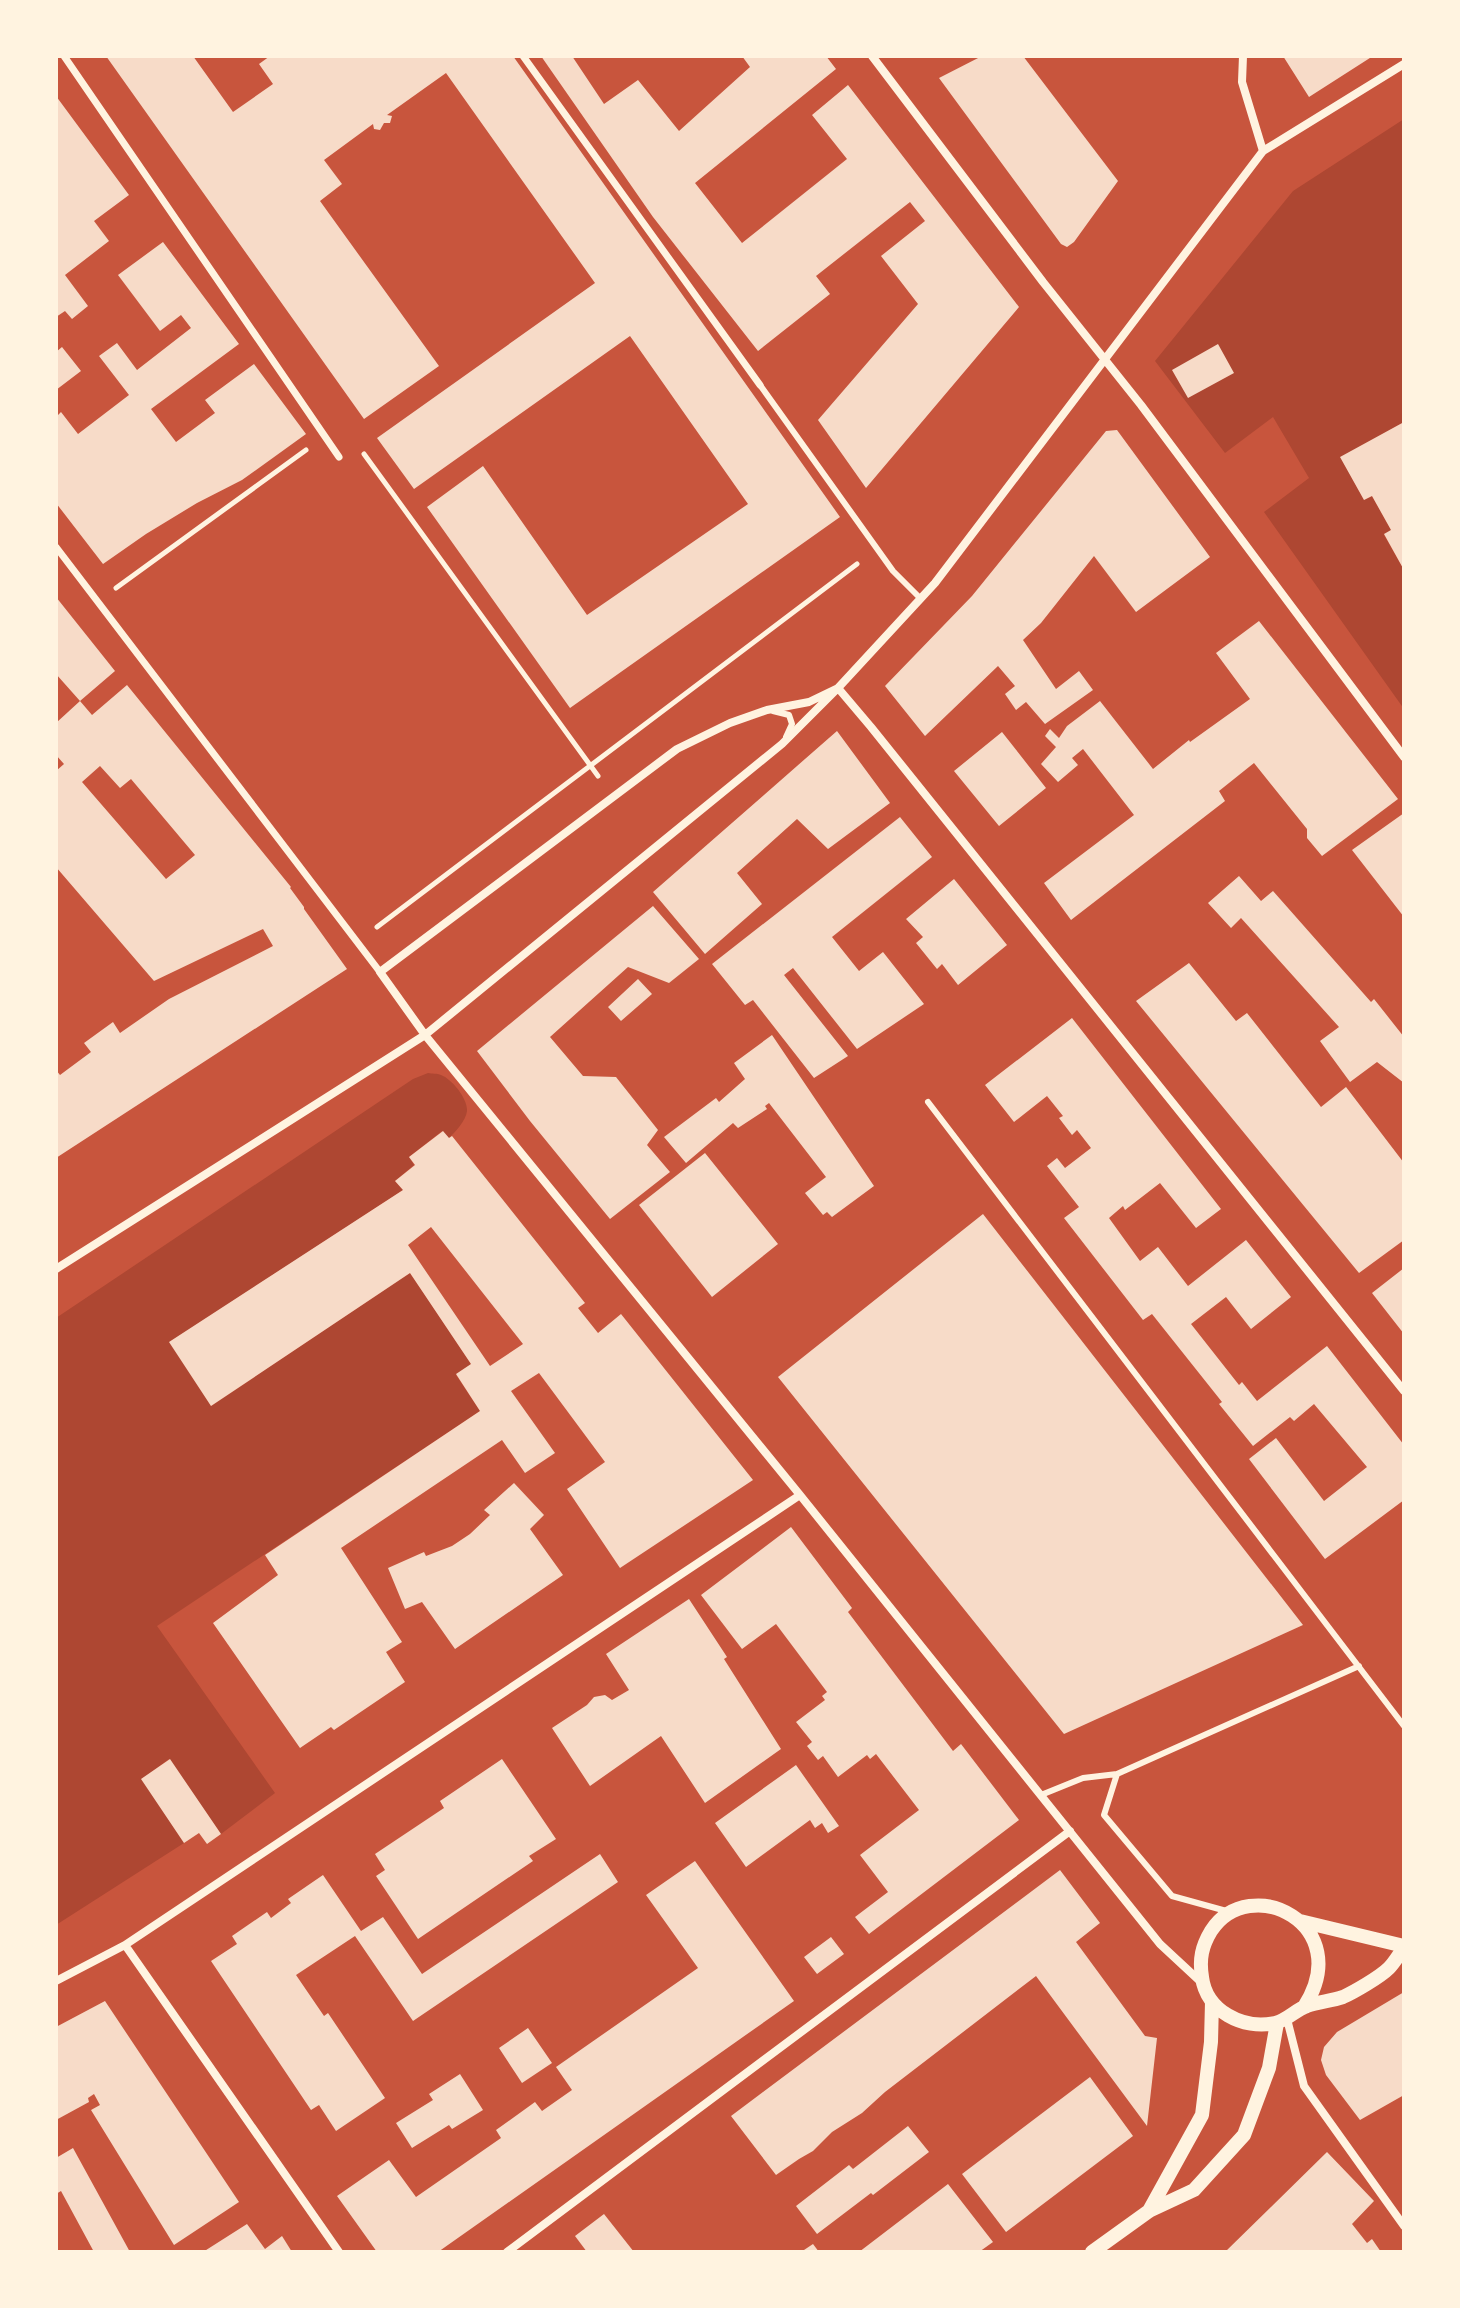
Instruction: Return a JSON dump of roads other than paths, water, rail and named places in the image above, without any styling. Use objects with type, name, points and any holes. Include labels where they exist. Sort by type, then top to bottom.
[{"type":"street","points":[[64,56],[339,457]]},
{"type":"street","points":[[523,56],[760,385]]},
{"type":"street","points":[[872,56],[1106,360],[1404,757]]},
{"type":"street","points":[[1243,56],[1242,82],[1263,151]]},
{"type":"street","points":[[56,1269],[425,1035],[782,744],[921,599],[1263,151],[1404,64]]},
{"type":"street","points":[[56,547],[358,942],[425,1035],[1160,1944],[1203,1984]]},
{"type":"street","points":[[380,972],[677,749],[730,723],[767,710],[809,702],[838,688]]},
{"type":"street","points":[[838,688],[1404,1391]]},
{"type":"street","points":[[56,1981],[125,1945],[800,1495]]},
{"type":"street","points":[[507,2252],[1070,1831]]},
{"type":"street","points":[[1300,1921],[1404,1947],[1389,1969],[1344,1996],[1304,2007],[1282,2021],[1259,2025],[1225,2015],[1212,2002],[1203,1984],[1200,1963],[1204,1943],[1215,1925],[1231,1912],[1249,1906],[1267,1906],[1285,1911],[1300,1921],[1312,1936],[1319,1954],[1319,1973],[1314,1991],[1304,2007]]},
{"type":"street","points":[[125,1945],[339,2252]]},
{"type":"street","points":[[1149,2211],[1202,2115],[1211,2042],[1212,2002]]},
{"type":"street","points":[[1092,2252],[1149,2211],[1194,2190],[1244,2135],[1269,2068],[1282,2021]]},
{"type":"street","points":[[1282,2021],[1304,2086],[1404,2226]]},
{"type":"lane","points":[[760,385],[893,571],[921,599]]},
{"type":"lane","points":[[767,710],[789,715],[792,724],[782,744]]},
{"type":"lane","points":[[928,1102],[1404,1726]]},
{"type":"lane","points":[[1041,1795],[1083,1778],[1117,1774],[1359,1666]]},
{"type":"lane","points":[[1117,1774],[1104,1815],[1172,1896],[1231,1912]]}]
